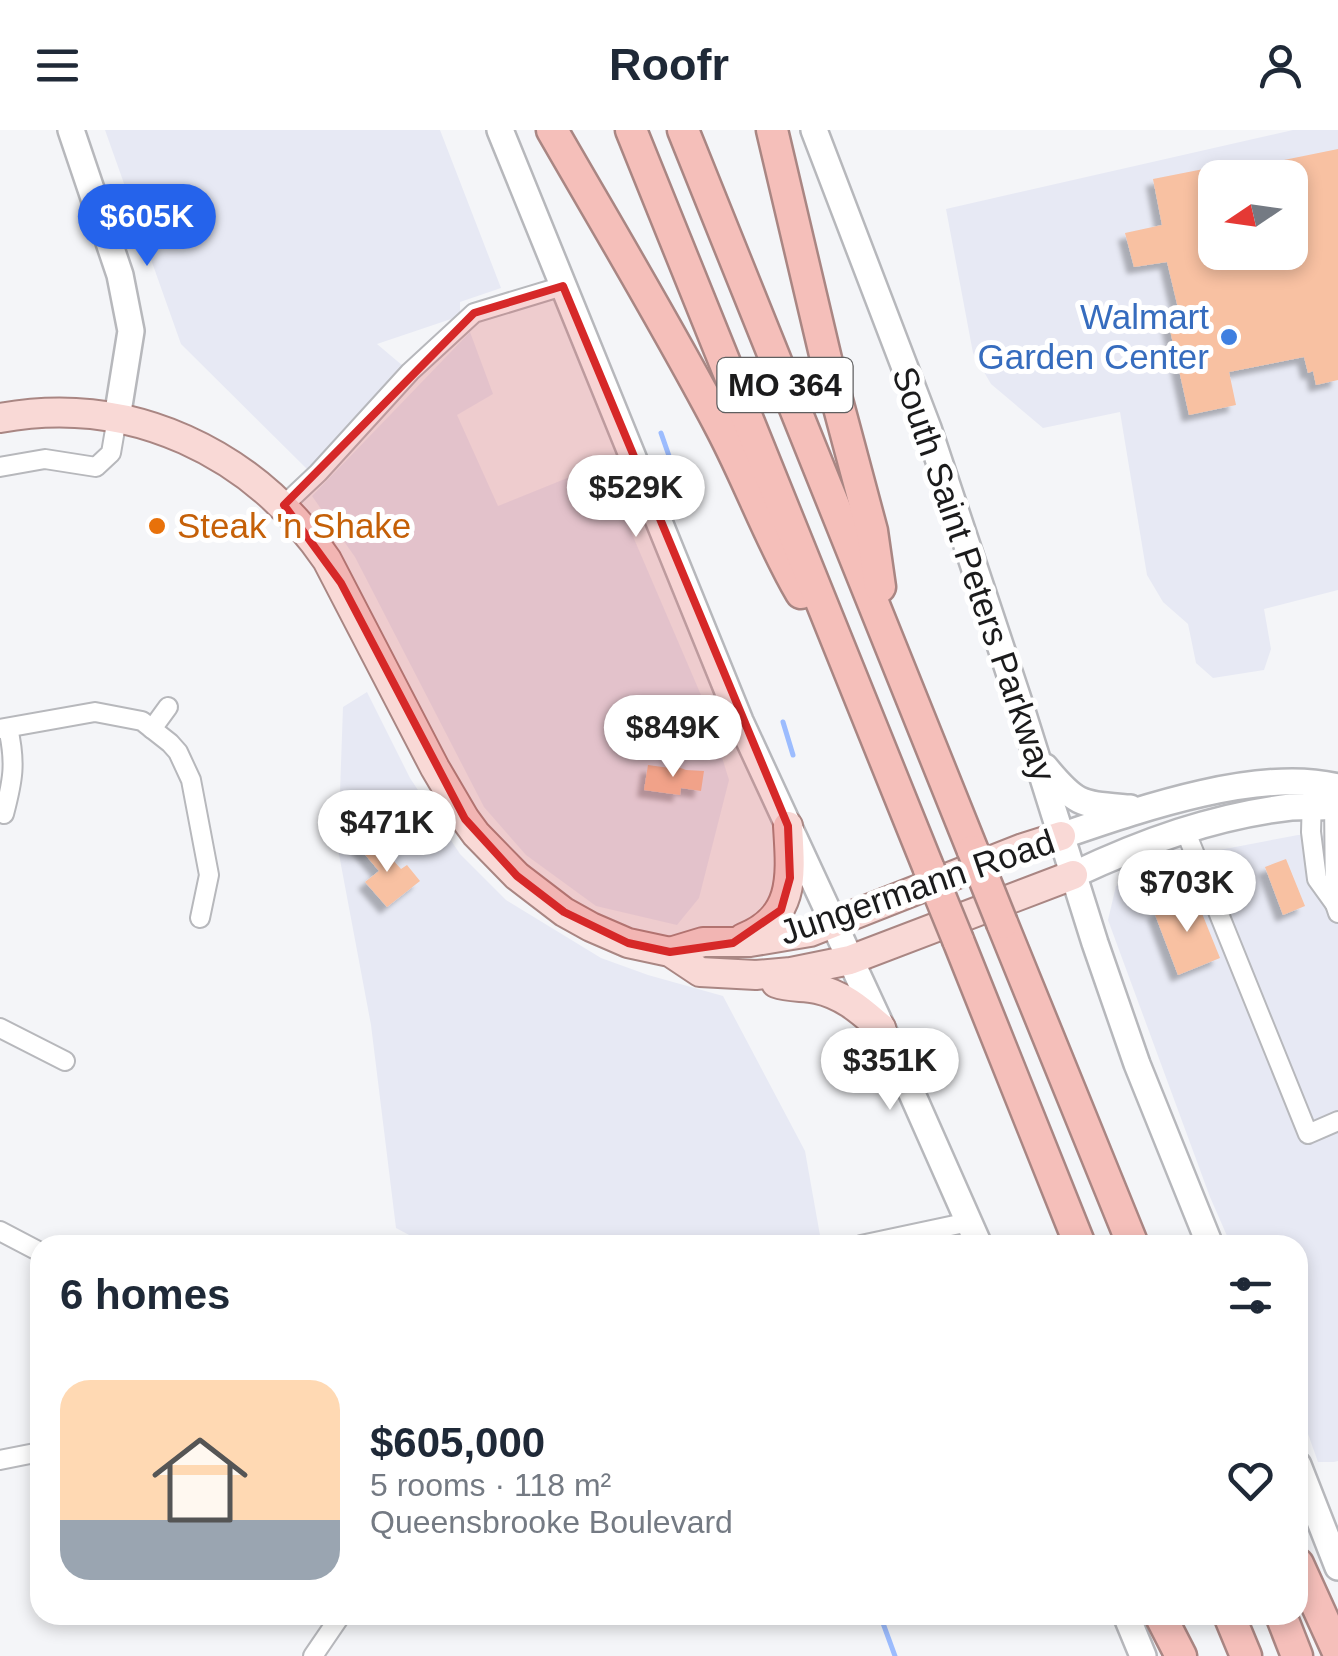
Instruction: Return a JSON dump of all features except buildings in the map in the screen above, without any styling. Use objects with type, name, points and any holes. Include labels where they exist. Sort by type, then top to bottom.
[{"type":"highway","points":[[552,130],[700,388],[753,493],[780,558],[852,677]]},
{"type":"highway","name":"MO 364","points":[[631,130],[1076,1235]]},
{"type":"highway","name":"MO 364","points":[[682,130],[1128,1235]]},
{"type":"highway","points":[[772,130],[838,409],[872,532],[888,640]]},
{"type":"highway","points":[[1308,1586],[1338,1652]]},
{"type":"highway","points":[[1165,1625],[1181,1656]]},
{"type":"highway","points":[[1234,1625],[1246,1656]]},
{"type":"highway","points":[[1285,1625],[1298,1656]]},
{"type":"main road","points":[[70,130],[120,274],[131,331],[117,418]]},
{"type":"main road","points":[[500,130],[700,624],[974,1233]]},
{"type":"main road","name":"South Saint Peters Parkway","points":[[814,130],[928,428],[1136,1064],[1206,1235]]},
{"type":"main road","name":"Jungermann Road","points":[[0,418],[43,413],[117,418],[168,433],[242,471],[284,505],[312,536],[341,582],[435,768],[476,834],[517,876],[564,912],[591,928],[628,942],[670,952],[700,972],[756,975],[850,960],[1074,875],[1143,844],[1185,830],[1328,796]]},
{"type":"main road","points":[[1037,757],[1065,791],[1080,801],[1140,810]]},
{"type":"main road","name":"Jungermann Road","points":[[670,952],[702,942],[780,938],[810,932],[1023,848],[1192,796],[1255,785],[1328,796]]},
{"type":"main road","points":[[732,942],[756,933],[781,910],[790,878],[788,826]]},
{"type":"main road","points":[[756,975],[788,988],[835,994],[881,1028]]},
{"type":"main road","points":[[1308,1491],[1338,1568]]},
{"type":"main road","points":[[1130,1625],[1143,1656]]},
{"type":"street","points":[[284,505],[410,372],[474,313],[563,286]]},
{"type":"street","points":[[0,468],[45,459],[96,466],[111,453],[117,418]]},
{"type":"street","points":[[152,729],[168,707]]},
{"type":"street","points":[[4,814],[14,779],[12,747],[4,728],[96,712],[142,721],[178,752],[191,780],[209,875],[200,918]]},
{"type":"street","points":[[1328,796],[1311,832],[1317,880],[1337,909]]},
{"type":"street","points":[[1185,830],[1308,1134],[1338,1121]]},
{"type":"street","points":[[0,1028],[64,1061]]},
{"type":"street","points":[[0,1231],[30,1247]]},
{"type":"street","points":[[0,1460],[30,1454]]},
{"type":"street","points":[[313,1656],[333,1625]]},
{"type":"highlighted area","points":[[563,286],[788,826],[790,878],[781,910],[733,943],[670,952],[628,943],[564,912],[517,876],[465,819],[341,583],[284,505],[474,313]]},
{"type":"shaded area","points":[[105,130],[440,130],[501,288],[460,302],[460,316],[377,344],[403,366],[308,470],[181,344]]},
{"type":"shaded area","points":[[1293,130],[1338,130],[1338,590],[1264,609],[1271,649],[1264,670],[1213,678],[1196,663],[1188,624],[1163,602],[1147,575],[1120,412],[1043,428],[991,384],[973,353],[946,209]]},
{"type":"shaded area","points":[[470,332],[493,394],[457,415],[498,506],[602,464],[707,709],[729,780],[699,898],[677,925],[596,906],[526,855],[484,807],[355,557],[312,496]]},
{"type":"shaded area","points":[[367,692],[410,778],[460,854],[506,900],[601,958],[723,996],[805,1151],[820,1235],[409,1235],[396,1228],[371,1025],[338,849],[343,707]]},
{"type":"shaded area","points":[[1298,835],[1338,836],[1338,1461],[1334,1462],[1318,1462],[1308,1434],[1308,1235],[1227,1235],[1108,920],[1116,886],[1209,852]]},
{"type":"waterway","points":[[661,433],[676,476]]},
{"type":"waterway","points":[[783,722],[793,755]]},
{"type":"waterway","points":[[884,1625],[895,1656]]},
{"type":"place","name":"Walmart Garden Center","points":[[1229,337]]},
{"type":"place","name":"Steak 'n Shake","points":[[157,526]]}]
